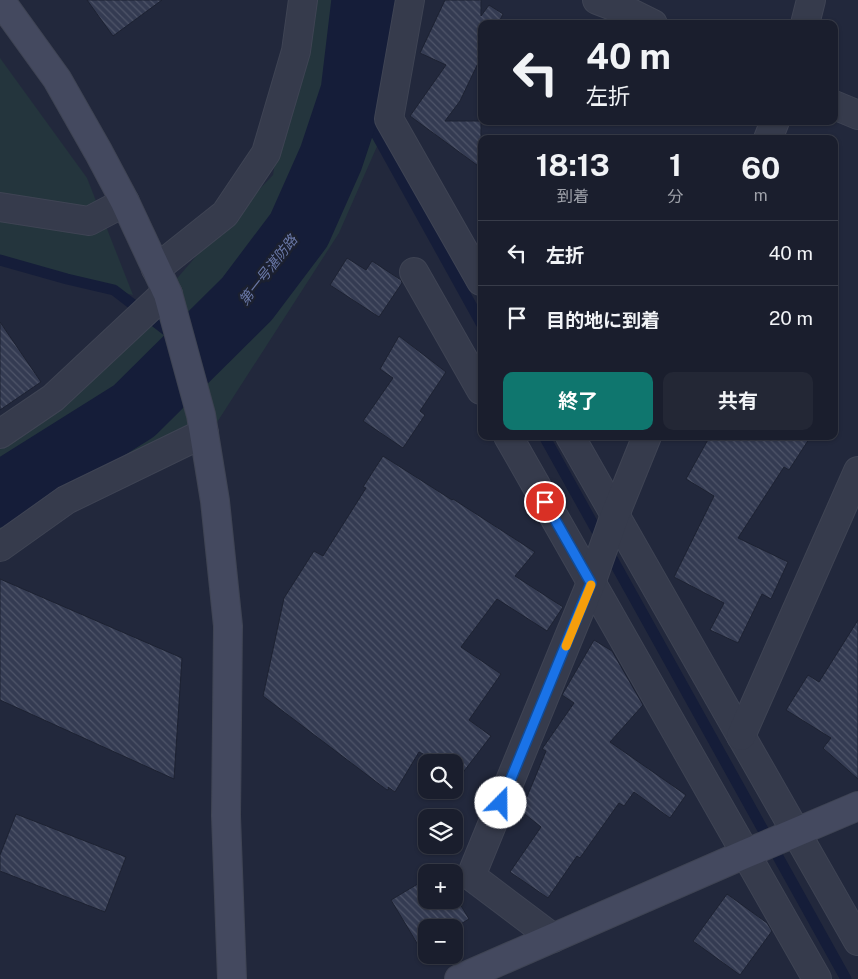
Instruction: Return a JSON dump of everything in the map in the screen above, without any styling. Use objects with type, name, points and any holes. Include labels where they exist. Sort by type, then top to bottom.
[{"type":"street","points":[[0,0],[57,79],[125,202],[168,294],[203,424],[215,501],[228,626],[226,816],[232,979]]},
{"type":"street","points":[[156,268],[225,214],[266,153],[296,50],[303,0]]},
{"type":"street","points":[[410,0],[389,120],[478,276]]},
{"type":"street","points":[[597,0],[645,20]]},
{"type":"street","points":[[806,20],[811,0]]},
{"type":"street","points":[[838,107],[858,115]]},
{"type":"street","points":[[0,206],[88,221],[125,202]]},
{"type":"street","points":[[414,272],[478,385]]},
{"type":"street","points":[[0,434],[53,398],[160,298],[168,294]]},
{"type":"street","points":[[0,547],[66,500],[203,424]]},
{"type":"street","points":[[510,440],[593,578],[817,979]]},
{"type":"street","points":[[572,440],[614,517],[858,941]]},
{"type":"street","points":[[553,938],[471,876],[593,578],[614,517],[645,440]]},
{"type":"street","points":[[741,736],[858,470]]},
{"type":"street","points":[[459,979],[858,806]]},
{"type":"shaded area","points":[[302,0],[410,0],[389,119],[339,233],[214,427],[0,548],[0,434],[160,298],[205,246],[273,175]]},
{"type":"shaded area","points":[[0,58],[87,178],[133,295],[0,262]]},
{"type":"building","points":[[87,0],[162,0],[113,36]]},
{"type":"building","points":[[445,0],[481,0],[481,16],[489,5],[503,14],[500,20],[478,20],[478,63],[460,101],[445,121],[478,121],[478,125],[481,125],[481,135],[478,135],[478,166],[410,116],[446,65],[420,53]]},
{"type":"building","points":[[347,258],[366,270],[372,261],[401,280],[402,283],[379,317],[330,285]]},
{"type":"building","points":[[0,322],[41,382],[0,410]]},
{"type":"building","points":[[399,336],[446,372],[420,411],[425,415],[403,448],[363,421],[393,378],[380,369]]},
{"type":"building","points":[[708,440],[808,440],[789,470],[784,467],[738,538],[788,562],[771,599],[762,594],[738,643],[710,630],[724,603],[674,577],[714,496],[686,479]]},
{"type":"building","points":[[383,456],[535,552],[515,576],[563,607],[547,631],[497,599],[461,647],[501,674],[469,720],[491,736],[463,772],[463,754],[423,754],[419,752],[395,792],[388,787],[389,789],[387,790],[263,696],[284,598],[314,551],[323,556],[366,488],[363,487]]},
{"type":"building","points":[[0,579],[182,658],[174,779],[0,700]]},
{"type":"building","points":[[858,620],[858,779],[823,748],[831,738],[786,710],[808,675],[819,682]]},
{"type":"building","points":[[594,640],[612,651],[643,705],[610,742],[686,795],[670,818],[634,792],[624,806],[619,803],[580,858],[577,856],[548,898],[510,872],[541,827],[521,811],[546,751],[542,749],[574,703],[562,695]]},
{"type":"building","points":[[16,814],[126,857],[105,912],[0,871],[0,855]]},
{"type":"building","points":[[418,884],[418,909],[463,909],[469,919],[463,923],[463,919],[418,919],[418,945],[391,900]]},
{"type":"building","points":[[727,894],[767,923],[772,931],[740,975],[693,941]]},
{"type":"waterway","name":"第一号湛防路","points":[[0,495],[134,411],[247,299],[299,230],[331,158],[353,92],[364,0]]},
{"type":"waterway","points":[[353,92],[478,318]]},
{"type":"waterway","points":[[0,260],[114,290],[175,337]]},
{"type":"waterway","points":[[546,440],[846,979]]},
{"type":"slow traffic","points":[[566,646],[591,585]]},
{"type":"route","points":[[501,803],[591,583],[545,502]]}]
